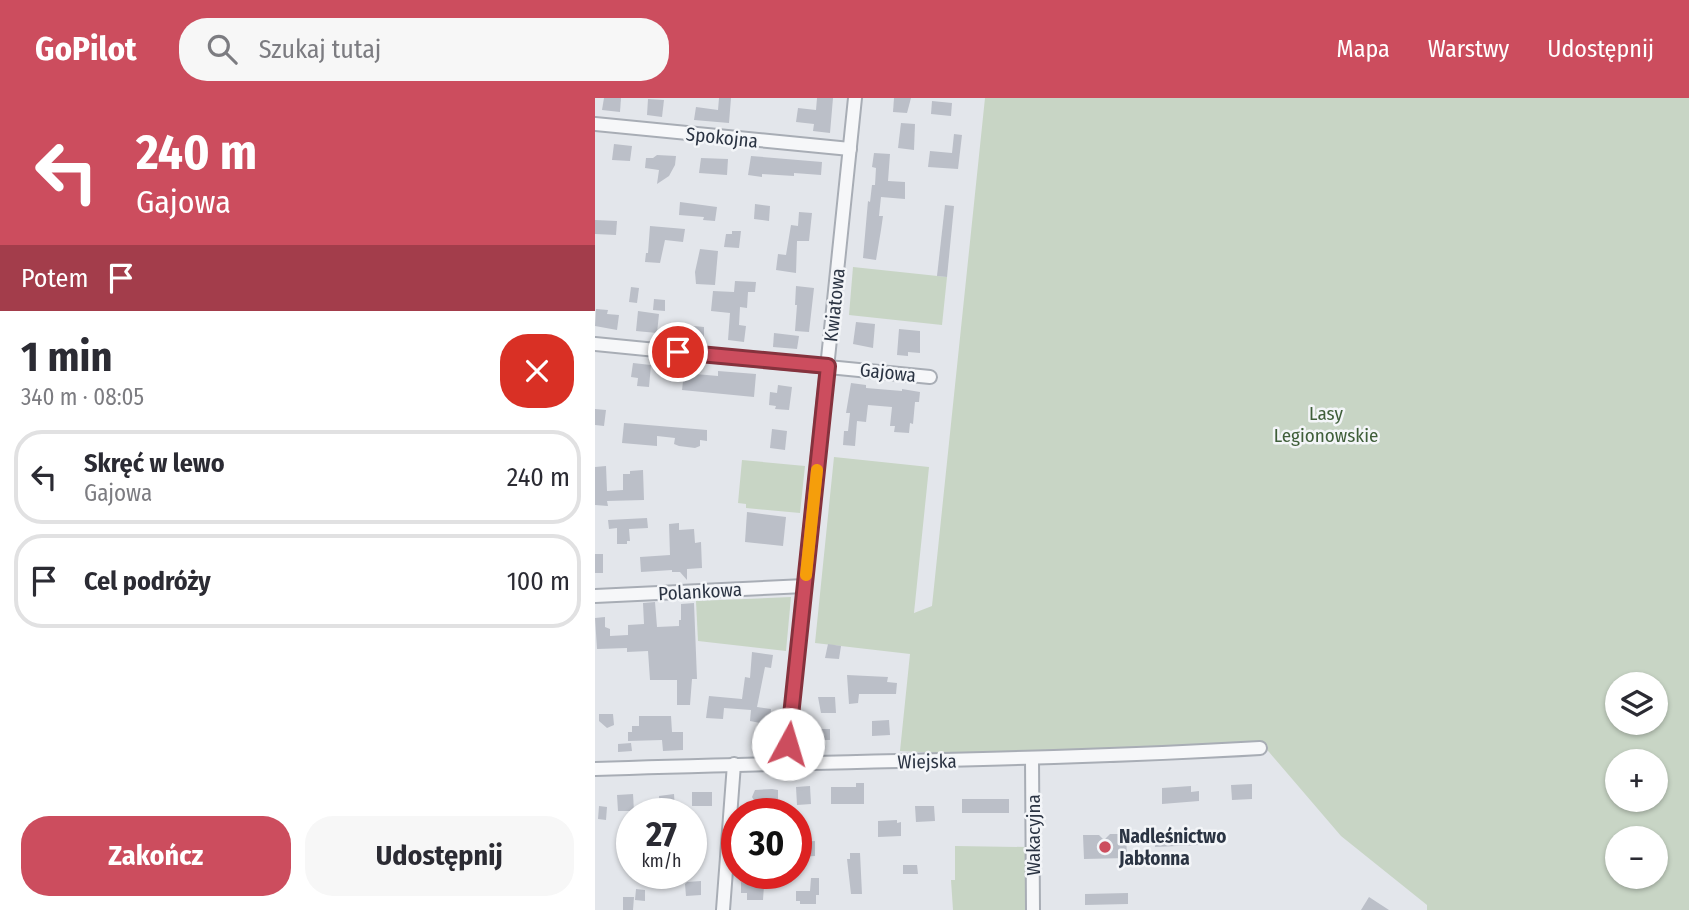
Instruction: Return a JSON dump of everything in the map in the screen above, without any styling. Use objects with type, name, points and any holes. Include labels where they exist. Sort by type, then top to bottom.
[{"type":"street","name":"Kwiatowa","points":[[786,763],[855,98]]},
{"type":"street","name":"Spokojna","points":[[595,124],[850,149]]},
{"type":"street","name":"Gajowa","points":[[595,344],[930,377]]},
{"type":"street","name":"Polankowa","points":[[595,596],[805,586]]},
{"type":"street","name":"Wiejska","points":[[595,769],[1032,759],[1260,748]]},
{"type":"street","name":"Wakacyjna","points":[[1032,759],[1033,910]]},
{"type":"street","points":[[723,910],[734,764]]},
{"type":"green space","name":"Lasy Legionowskie","points":[[985,98],[1689,98],[1689,910],[1427,910],[1427,905],[1341,836],[1263,745],[956,754],[900,751],[910,654],[815,643],[834,457],[929,467],[914,613],[932,606]]},
{"type":"green space","points":[[853,267],[947,277],[942,325],[849,315]]},
{"type":"green space","points":[[742,460],[805,466],[800,513],[746,508],[746,504],[738,503]]},
{"type":"green space","points":[[791,597],[786,651],[698,641],[696,601]]},
{"type":"green space","points":[[955,846],[1026,847],[1026,910],[953,910],[951,880],[955,880]]},
{"type":"building","points":[[604,98],[621,98],[620,112],[602,110]]},
{"type":"building","points":[[719,98],[731,98],[729,123],[694,120],[696,107],[718,110]]},
{"type":"building","points":[[817,98],[833,98],[830,133],[813,131],[814,124],[796,122],[798,108],[816,110]]},
{"type":"building","points":[[894,98],[911,98],[907,113],[893,112]]},
{"type":"building","points":[[648,99],[664,100],[662,117],[647,115]]},
{"type":"building","points":[[932,101],[952,103],[951,116],[931,114]]},
{"type":"building","points":[[901,123],[915,124],[914,150],[898,148]]},
{"type":"building","points":[[954,134],[962,135],[958,169],[928,167],[930,151],[952,153]]},
{"type":"building","points":[[614,144],[632,146],[630,161],[612,160]]},
{"type":"building","points":[[874,153],[890,154],[888,181],[905,182],[905,199],[881,197],[879,216],[883,216],[876,260],[863,258],[868,201],[870,202],[872,185],[875,185],[876,168],[872,167]]},
{"type":"building","points":[[657,155],[676,156],[669,176],[657,184],[659,170],[645,168],[646,158]]},
{"type":"building","points":[[751,156],[822,162],[821,175],[748,175]]},
{"type":"building","points":[[701,158],[728,159],[727,175],[699,173]]},
{"type":"building","points":[[680,202],[717,207],[715,221],[703,220],[704,217],[679,215]]},
{"type":"building","points":[[755,204],[770,206],[769,221],[754,219]]},
{"type":"building","points":[[945,205],[954,206],[947,277],[937,276]]},
{"type":"building","points":[[799,212],[812,213],[809,241],[797,241],[796,273],[776,270],[778,254],[786,255],[791,225],[798,226]]},
{"type":"building","points":[[595,220],[617,221],[616,235],[595,234]]},
{"type":"building","points":[[650,226],[685,229],[683,242],[665,240],[660,263],[645,262]]},
{"type":"building","points":[[732,231],[741,231],[739,248],[724,247],[726,234],[732,234]]},
{"type":"building","points":[[700,249],[718,251],[715,285],[696,284],[695,272]]},
{"type":"building","points":[[735,281],[756,282],[755,292],[748,292],[747,308],[740,307],[739,325],[746,326],[744,342],[728,340],[730,313],[711,311],[713,291],[734,292]]},
{"type":"building","points":[[796,286],[814,288],[809,332],[795,331]]},
{"type":"building","points":[[631,287],[639,288],[637,303],[629,302]]},
{"type":"building","points":[[654,299],[665,300],[665,311],[653,310]]},
{"type":"building","points":[[596,309],[619,315],[617,330],[595,326]]},
{"type":"building","points":[[638,311],[659,314],[657,333],[636,331]]},
{"type":"building","points":[[856,322],[875,324],[873,348],[853,344]]},
{"type":"building","points":[[683,325],[704,327],[704,337],[682,336]]},
{"type":"building","points":[[899,329],[920,331],[920,353],[897,355]]},
{"type":"building","points":[[774,333],[799,336],[797,349],[773,347]]},
{"type":"building","points":[[633,363],[651,365],[649,387],[637,386],[638,378],[631,377]]},
{"type":"building","points":[[718,371],[756,374],[754,397],[682,390],[684,373],[718,376]]},
{"type":"building","points":[[851,383],[866,385],[866,388],[920,392],[919,402],[915,402],[913,424],[910,423],[909,433],[894,432],[895,426],[890,426],[892,407],[868,405],[866,422],[857,421],[855,446],[843,445],[844,431],[848,431],[850,413],[846,413]]},
{"type":"building","points":[[778,385],[792,387],[789,410],[775,409],[776,406],[769,405],[770,392],[777,393]]},
{"type":"building","points":[[595,409],[606,410],[604,426],[595,425]]},
{"type":"building","points":[[624,423],[707,430],[707,441],[700,440],[700,446],[695,448],[674,444],[675,438],[657,436],[657,446],[622,443]]},
{"type":"building","points":[[772,429],[787,431],[785,450],[770,448]]},
{"type":"building","points":[[606,466],[607,491],[623,490],[623,474],[643,470],[644,500],[607,501],[608,506],[595,505],[595,467]]},
{"type":"building","points":[[747,512],[786,517],[783,546],[745,542]]},
{"type":"building","points":[[647,518],[648,528],[629,529],[630,541],[627,541],[627,544],[617,544],[617,528],[609,529],[608,520]]},
{"type":"building","points":[[679,523],[679,530],[694,529],[695,543],[701,542],[702,568],[687,569],[687,580],[680,572],[672,570],[641,572],[640,557],[670,555],[669,524]]},
{"type":"building","points":[[595,554],[603,554],[603,573],[595,573]]},
{"type":"building","points":[[655,602],[657,627],[679,626],[681,604],[694,603],[697,679],[692,679],[690,705],[677,705],[677,680],[650,680],[648,651],[627,652],[627,648],[597,649],[595,618],[605,617],[605,627],[610,629],[610,636],[628,635],[628,625],[644,624],[643,603]]},
{"type":"building","points":[[828,644],[841,646],[839,659],[825,658]]},
{"type":"building","points":[[752,652],[773,655],[771,668],[765,667],[757,707],[771,709],[770,725],[750,721],[751,710],[724,708],[723,719],[706,718],[709,696],[742,699],[745,677],[750,678]]},
{"type":"building","points":[[847,675],[888,677],[887,682],[897,683],[896,694],[859,694],[858,703],[849,704]]},
{"type":"building","points":[[818,697],[835,697],[836,713],[821,713]]},
{"type":"building","points":[[599,714],[613,714],[614,725],[607,728],[599,721]]},
{"type":"building","points":[[639,716],[671,716],[672,732],[683,732],[683,750],[663,751],[662,740],[628,741],[628,732],[632,732],[632,726],[639,726]]},
{"type":"building","points":[[889,720],[890,735],[872,736],[872,721]]},
{"type":"building","points":[[814,729],[830,729],[830,740],[814,740]]},
{"type":"building","points":[[631,743],[632,751],[618,752],[618,744]]},
{"type":"building","points":[[856,783],[864,783],[864,804],[831,804],[831,787],[856,787]]},
{"type":"building","points":[[1252,784],[1252,799],[1232,800],[1231,785]]},
{"type":"building","points":[[810,786],[811,798],[797,798],[796,787]]},
{"type":"building","points":[[1191,786],[1191,792],[1199,791],[1199,801],[1162,804],[1162,788]]},
{"type":"building","points":[[755,790],[778,790],[778,798],[753,798]]},
{"type":"building","points":[[692,792],[712,792],[712,806],[707,806],[707,798],[692,798]]},
{"type":"building","points":[[633,794],[633,798],[617,798],[617,795]]},
{"type":"building","points":[[674,794],[674,798],[659,798]]},
{"type":"building","points":[[962,799],[1009,799],[1009,813],[962,813]]},
{"type":"building","points":[[599,806],[607,807],[606,820],[598,819]]},
{"type":"building","points":[[915,806],[934,806],[935,821],[916,822]]},
{"type":"building","points":[[897,820],[897,823],[901,822],[901,836],[878,837],[878,821]]},
{"type":"building","name":"Nadleśnictwo Jabłonna","points":[[1110,834],[1126,834],[1127,858],[1084,859],[1083,835],[1099,835],[1104,840]]},
{"type":"building","points":[[1198,835],[1199,845],[1155,847],[1155,836]]},
{"type":"building","points":[[812,841],[815,841],[815,856],[812,856]]},
{"type":"building","points":[[850,853],[860,853],[862,894],[851,894],[847,859],[850,859]]},
{"type":"building","points":[[903,865],[917,865],[918,874],[903,874]]},
{"type":"building","points":[[812,878],[819,878],[816,904],[800,904],[800,901],[796,901],[796,891],[810,891]]},
{"type":"building","points":[[636,889],[645,890],[645,901],[635,900]]},
{"type":"building","points":[[685,889],[701,889],[701,895],[686,896]]},
{"type":"building","points":[[741,889],[764,889],[763,900],[747,900],[747,893],[741,893]]},
{"type":"building","points":[[1128,893],[1128,904],[1085,905],[1085,894]]},
{"type":"building","points":[[623,897],[634,897],[633,910],[623,910]]},
{"type":"building","points":[[1369,897],[1389,910],[1361,910]]},
{"type":"slow traffic","points":[[806,575],[817,470]]},
{"type":"place","name":"Nadleśnictwo Jabłonna","points":[[1105,847]]},
{"type":"route","points":[[678,352],[828,366],[788,744]]}]
